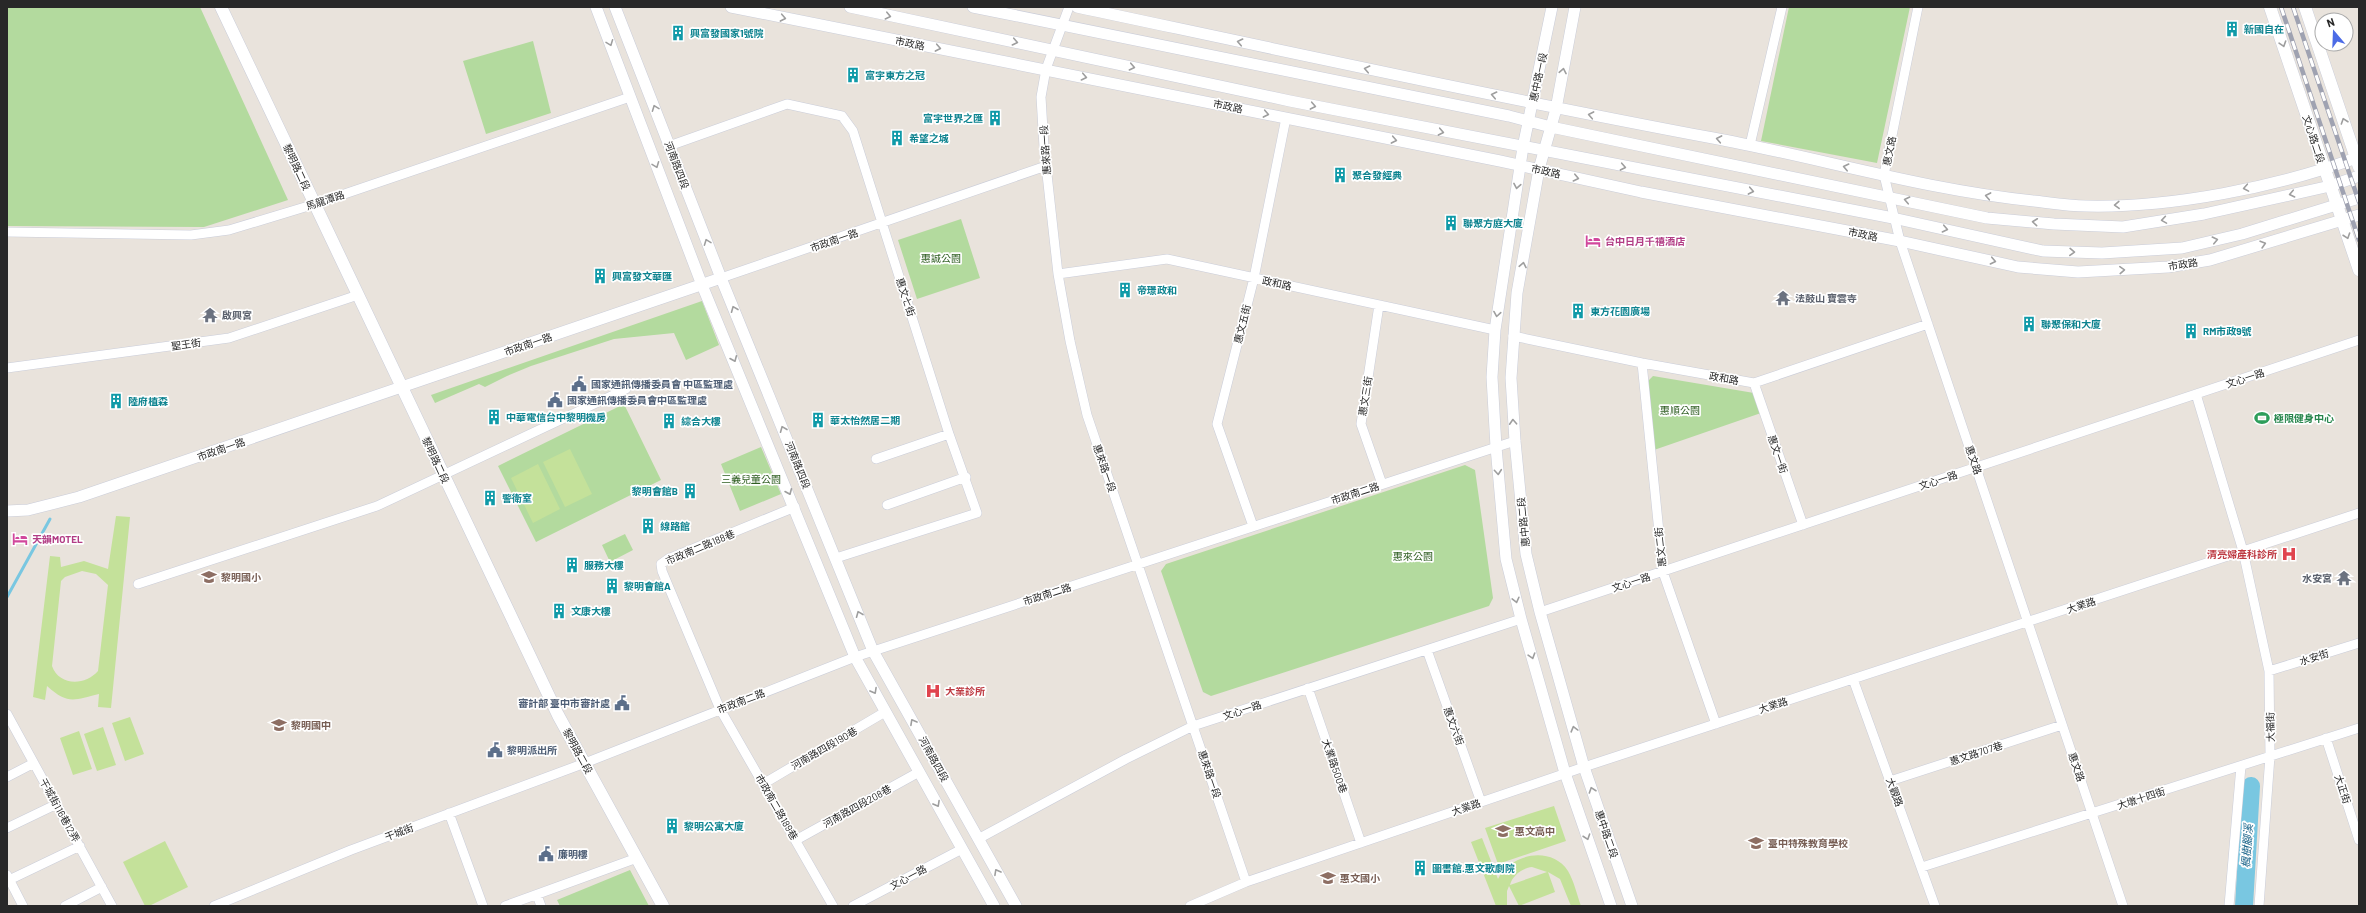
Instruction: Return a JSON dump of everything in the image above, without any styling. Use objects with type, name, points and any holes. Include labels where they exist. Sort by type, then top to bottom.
[{"type":"main road","name":"黎明路二段","points":[[221,7],[558,715],[663,906]]},
{"type":"main road","name":"文心路二段","points":[[2270,7],[2359,270]]},
{"type":"main road","points":[[2305,7],[2358,162]]},
{"type":"street","name":"河南路四段","points":[[596,7],[702,285],[795,507],[855,657],[994,906]]},
{"type":"street","name":"河南路四段","points":[[615,7],[721,278],[873,651],[1016,906]]},
{"type":"street","name":"市政路","points":[[731,7],[1539,169],[1641,192],[1900,241],[2018,267],[2078,272],[2168,267],[2210,260],[2359,215]]},
{"type":"street","name":"市政路","points":[[850,7],[1290,102],[1893,218],[2043,250],[2135,252],[2182,248],[2242,234],[2359,198]]},
{"type":"street","points":[[973,7],[1529,121],[1551,127],[1888,196],[1987,218],[2054,224],[2123,227],[2204,214],[2330,186],[2359,176]]},
{"type":"street","name":"惠來路一段","points":[[1069,7],[1046,69],[1041,97],[1046,166],[1058,274],[1070,341],[1087,414],[1246,882]]},
{"type":"street","points":[[1077,7],[1556,109],[1750,145],[1884,175],[1994,197],[2086,206],[2159,203],[2269,184],[2358,162]]},
{"type":"street","name":"惠中路一段","points":[[1523,147],[1552,7]]},
{"type":"street","points":[[1551,127],[1556,109],[1575,7]]},
{"type":"street","points":[[1750,145],[1782,7]]},
{"type":"street","name":"惠文路","points":[[1918,7],[1884,175],[1893,218],[2123,906]]},
{"type":"street","name":"馬龍潭路","points":[[7,232],[191,235],[229,230],[315,204],[630,97]]},
{"type":"street","name":"惠文七街","points":[[669,146],[787,104],[842,116],[853,131],[949,434],[977,513],[836,558]]},
{"type":"street","name":"惠文五街","points":[[1253,526],[1217,424],[1254,278],[1286,118]]},
{"type":"street","name":"惠中路二段","points":[[1551,127],[1539,169],[1517,293],[1511,378],[1514,441],[1526,554],[1540,612],[1584,767],[1632,906]]},
{"type":"street","name":"惠中路二段","points":[[1523,147],[1495,330],[1492,377],[1496,447],[1506,559],[1521,619],[1565,773],[1611,906]]},
{"type":"street","name":"市政南一路","points":[[7,511],[28,510],[79,497],[1046,166]]},
{"type":"street","name":"政和路","points":[[1058,274],[1167,259],[1495,330]]},
{"type":"street","name":"聖王街","points":[[7,368],[229,338],[358,295]]},
{"type":"street","name":"惠文三街","points":[[1379,305],[1360,424],[1382,484]]},
{"type":"street","name":"政和路","points":[[1513,336],[1642,363],[1754,383],[1928,324]]},
{"type":"street","name":"文心一路","points":[[1540,612],[2359,340]]},
{"type":"street","name":"惠文二街","points":[[1642,363],[1663,572],[1716,724]]},
{"type":"street","name":"惠文一街","points":[[1754,383],[1803,525]]},
{"type":"street","points":[[138,584],[378,506],[443,474],[488,456],[540,428],[626,389]]},
{"type":"street","name":"大福街","points":[[2196,394],[2243,551],[2269,671],[2270,756],[2259,906]]},
{"type":"street","points":[[876,459],[949,434]]},
{"type":"street","name":"市政南二路","points":[[585,763],[855,657],[1514,441]]},
{"type":"street","points":[[887,505],[965,478]]},
{"type":"street","name":"市政南二路188巷","points":[[720,709],[662,571],[661,564],[668,559],[795,507]]},
{"type":"street","name":"大業路","points":[[1190,906],[1246,882],[1565,773],[2359,513]]},
{"type":"street","name":"文心一路","points":[[978,839],[1126,759],[1193,726],[1521,619]]},
{"type":"street","name":"水安街","points":[[2269,671],[2359,643]]},
{"type":"street","name":"惠文六街","points":[[1427,650],[1481,802]]},
{"type":"street","name":"大觀路","points":[[1853,679],[1935,906]]},
{"type":"street","name":"大業路500巷","points":[[1308,688],[1361,843]]},
{"type":"street","name":"市政南二路189巷","points":[[720,709],[833,906]]},
{"type":"street","name":"河南路四段190巷","points":[[763,784],[885,712]]},
{"type":"street","name":"干城街116巷12弄","points":[[8,720],[34,763],[112,906]]},
{"type":"street","name":"惠文路707巷","points":[[1890,781],[2062,725]]},
{"type":"street","name":"大墩十四街","points":[[1922,867],[2359,728]]},
{"type":"street","name":"大正街","points":[[2326,738],[2359,840]]},
{"type":"street","points":[[7,776],[34,763]]},
{"type":"street","name":"干城街","points":[[214,906],[351,850],[585,763]]},
{"type":"street","points":[[2229,906],[2242,766]]},
{"type":"street","name":"河南路四段208巷","points":[[796,840],[919,772]]},
{"type":"street","points":[[7,828],[56,804]]},
{"type":"street","points":[[449,813],[483,906]]},
{"type":"street","points":[[23,906],[8,879],[80,846]]},
{"type":"street","name":"文心一路","points":[[853,906],[962,849]]},
{"type":"street","points":[[505,906],[637,858]]},
{"type":"street","points":[[65,906],[102,887]]},
{"type":"street","points":[[537,895],[542,906]]},
{"type":"green space","points":[[7,7],[200,7],[288,200],[204,227],[7,226]]},
{"type":"green space","points":[[1789,7],[1910,7],[1877,163],[1761,141]]},
{"type":"green space","points":[[533,41],[551,113],[486,134],[463,61]]},
{"type":"green space","name":"惠誠公園","points":[[961,219],[980,278],[917,299],[898,240]]},
{"type":"green space","points":[[702,301],[719,345],[686,360],[674,333],[614,339],[531,366],[485,387],[479,384],[435,403],[431,395]]},
{"type":"green space","name":"惠順公園","points":[[1653,376],[1754,393],[1761,413],[1654,450],[1648,381]]},
{"type":"green space","points":[[624,404],[661,480],[536,542],[498,466]]},
{"type":"green space","name":"三義兒童公園","points":[[761,447],[781,494],[740,511],[721,464]]},
{"type":"green space","points":[[570,449],[592,494],[565,507],[543,462]]},
{"type":"green space","points":[[538,464],[560,509],[533,523],[511,478]]},
{"type":"green space","name":"惠來公園","points":[[1465,465],[1475,470],[1493,598],[1489,606],[1211,696],[1203,692],[1161,571],[1166,564]]},
{"type":"green space","points":[[116,516],[130,517],[111,708],[98,707],[99,694],[72,699],[60,696],[47,686],[45,700],[33,697],[50,556],[60,557],[61,567],[84,561],[108,569]],"holes":[[[82,571],[96,574],[108,585],[98,671],[93,676],[73,682],[60,677],[55,673],[52,666],[61,581],[65,577]]]},
{"type":"green space","points":[[625,534],[633,550],[610,562],[602,545]]},
{"type":"green space","points":[[130,717],[144,754],[125,761],[112,723]]},
{"type":"green space","points":[[103,727],[116,765],[97,771],[84,734]]},
{"type":"green space","points":[[79,731],[92,769],[73,775],[60,738]]},
{"type":"green space","points":[[1554,806],[1566,841],[1498,864],[1485,828]]},
{"type":"green space","points":[[1482,838],[1498,879],[1504,870],[1512,864],[1531,856],[1552,858],[1561,863],[1570,875],[1581,906],[1571,906],[1560,879],[1548,872],[1555,892],[1519,906],[1509,886],[1507,891],[1507,906],[1496,906],[1471,842]],"holes":[[[1532,867],[1547,872],[1510,885],[1515,876],[1525,869]]]},
{"type":"green space","points":[[165,841],[188,887],[149,906],[145,906],[123,862]]},
{"type":"green space","points":[[630,870],[649,906],[560,906],[557,900]]},
{"type":"waterway","points":[[7,597],[50,519]]},
{"type":"waterway","name":"楓樹腳溪","points":[[2244,906],[2251,786]]},
{"type":"railway","points":[[2281,7],[2359,240]]},
{"type":"railway","points":[[2293,7],[2359,202]]},
{"type":"place","name":"新國自在","points":[[2232,29]]},
{"type":"place","name":"興富發國家1號院","points":[[678,33]]},
{"type":"place","name":"富宇東方之冠","points":[[853,75]]},
{"type":"place","name":"富宇世界之匯","points":[[995,118]]},
{"type":"place","name":"希望之城","points":[[897,138]]},
{"type":"place","name":"聚合發經典","points":[[1340,175]]},
{"type":"place","name":"聯聚方庭大廈","points":[[1451,223]]},
{"type":"place","name":"台中日月千禧酒店","points":[[1593,241]]},
{"type":"place","name":"興富發文華匯","points":[[600,276]]},
{"type":"place","name":"帝璟政和","points":[[1125,290]]},
{"type":"place","name":"法鼓山 寶雲寺","points":[[1783,298]]},
{"type":"place","name":"東方花園廣場","points":[[1578,311]]},
{"type":"place","name":"啟興宮","points":[[210,315]]},
{"type":"place","name":"聯聚保和大廈","points":[[2029,324]]},
{"type":"place","name":"RM市政9號","points":[[2191,331]]},
{"type":"place","name":"國家通訊傳播委員會 中區監理處","points":[[579,384]]},
{"type":"place","name":"國家通訊傳播委員會中區監理處","points":[[555,400]]},
{"type":"place","name":"陸府植森","points":[[116,401]]},
{"type":"place","name":"中華電信台中黎明機房","points":[[494,417]]},
{"type":"place","name":"極限健身中心","points":[[2262,418]]},
{"type":"place","name":"華太怡然居二期","points":[[818,420]]},
{"type":"place","name":"綜合大樓","points":[[669,421]]},
{"type":"place","name":"黎明會館B","points":[[690,491]]},
{"type":"place","name":"警衛室","points":[[490,498]]},
{"type":"place","name":"線路館","points":[[648,526]]},
{"type":"place","name":"天韻MOTEL","points":[[20,539]]},
{"type":"place","name":"清亮婦產科診所","points":[[2289,554]]},
{"type":"place","name":"服務大樓","points":[[572,565]]},
{"type":"place","name":"黎明國小","points":[[209,577]]},
{"type":"place","name":"水安宮","points":[[2344,578]]},
{"type":"place","name":"黎明會館A","points":[[612,586]]},
{"type":"place","name":"文康大樓","points":[[559,611]]},
{"type":"place","name":"大業診所","points":[[933,691]]},
{"type":"place","name":"審計部 臺中市審計處","points":[[622,703]]},
{"type":"place","name":"黎明國中","points":[[279,725]]},
{"type":"place","name":"黎明派出所","points":[[495,750]]},
{"type":"place","name":"黎明公寓大廈","points":[[672,826]]},
{"type":"place","name":"惠文高中","points":[[1503,831]]},
{"type":"place","name":"臺中特殊教育學校","points":[[1756,843]]},
{"type":"place","name":"廉明樓","points":[[546,854]]},
{"type":"place","name":"圖書館.惠文歌劇院","points":[[1420,868]]},
{"type":"place","name":"惠文國小","points":[[1328,878]]}]
